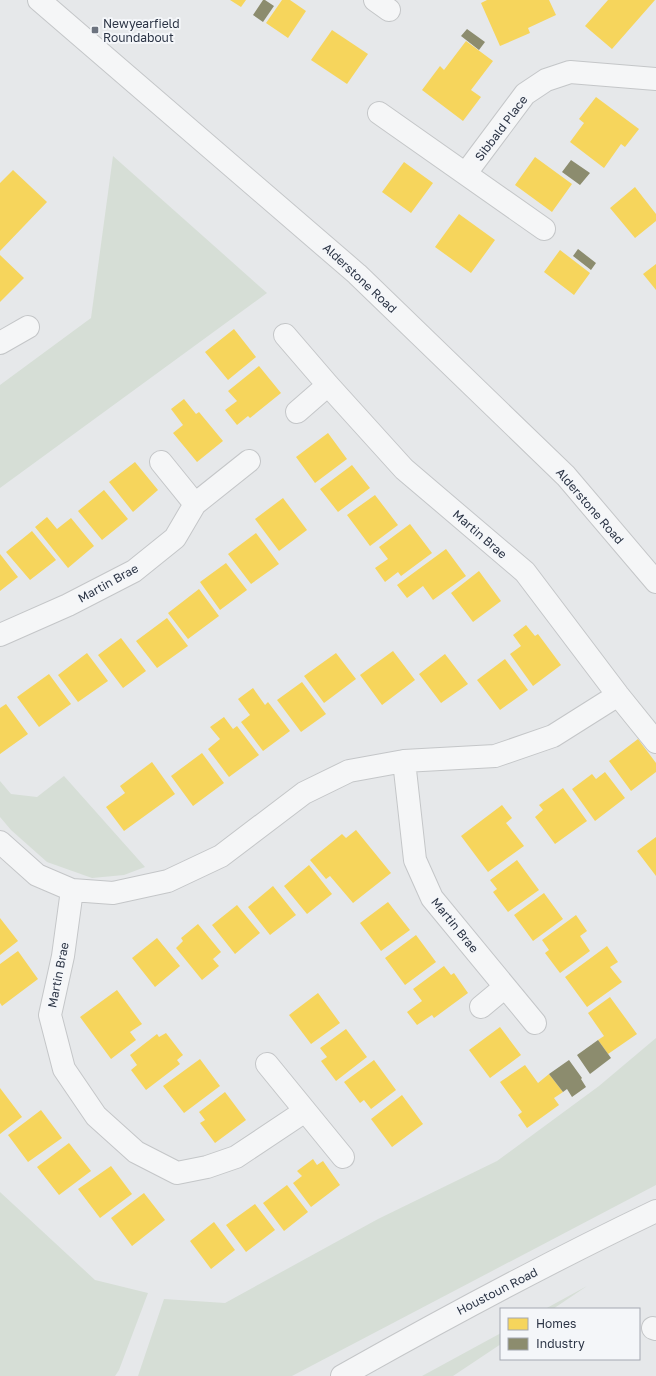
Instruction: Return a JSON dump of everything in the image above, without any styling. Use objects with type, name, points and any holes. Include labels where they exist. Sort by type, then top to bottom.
[{"type":"street","name":"Alderstone Road","points":[[39,0],[357,274],[566,476],[656,582]]},
{"type":"street","name":"Sibbald Place","points":[[466,173],[525,94],[546,80],[570,72],[656,78]]},
{"type":"street","name":"Sibbald Place","points":[[380,113],[544,229]]},
{"type":"street","points":[[0,343],[28,327]]},
{"type":"street","name":"Martin Brae","points":[[285,335],[404,469],[525,572],[618,695],[656,742]]},
{"type":"street","points":[[297,412],[328,385]]},
{"type":"street","name":"Martin Brae","points":[[0,635],[68,605],[134,571],[175,538],[195,504],[249,461]]},
{"type":"street","points":[[161,462],[195,504]]},
{"type":"street","points":[[0,842],[37,875],[72,890],[113,893],[168,881],[220,856],[304,793],[349,770],[404,761],[495,756],[553,736],[618,695]]},
{"type":"street","name":"Martin Brae","points":[[404,761],[415,860],[432,898],[535,1024]]},
{"type":"street","name":"Martin Brae","points":[[72,890],[63,956],[50,1015],[64,1070],[96,1116],[136,1152],[177,1173],[207,1168],[236,1157],[305,1111]]},
{"type":"street","points":[[481,1007],[505,987]]},
{"type":"street","points":[[267,1064],[343,1157]]},
{"type":"street","name":"Houstoun Road","points":[[342,1376],[454,1313],[656,1211]]},
{"type":"shaded area","points":[[113,156],[267,293],[0,488],[0,385],[91,318]]},
{"type":"shaded area","points":[[64,776],[145,867],[124,875],[92,878],[47,862],[11,830],[0,817],[0,781],[11,794],[37,797]]},
{"type":"shaded area","points":[[656,1038],[656,1185],[292,1376],[138,1376],[164,1299],[225,1303],[378,1219],[497,1161],[599,1086]]},
{"type":"shaded area","points":[[0,1192],[95,1280],[148,1293],[119,1370],[115,1376],[0,1376]]},
{"type":"shaded area","points":[[587,1286],[554,1308],[547,1308]]},
{"type":"shaded area","points":[[500,1334],[500,1345],[453,1376],[422,1376]]},
{"type":"building: Homes","points":[[230,0],[246,0],[241,7]]},
{"type":"building: Homes","points":[[282,0],[290,0],[306,11],[288,38],[266,23]]},
{"type":"building: Homes","points":[[487,0],[549,0],[556,15],[528,28],[530,33],[500,46],[481,3]]},
{"type":"building: Homes","points":[[608,0],[655,0],[612,49],[585,26]]},
{"type":"building: Homes","points":[[332,30],[368,54],[347,84],[311,60]]},
{"type":"building: Homes","points":[[466,41],[493,61],[471,90],[481,97],[463,121],[422,90],[440,66],[444,70]]},
{"type":"building: Homes","points":[[596,97],[639,129],[625,147],[621,144],[604,168],[570,142],[584,123],[579,119]]},
{"type":"building: Homes","points":[[535,157],[572,184],[552,212],[515,185]]},
{"type":"building: Homes","points":[[404,162],[433,183],[411,213],[382,192]]},
{"type":"building: Homes","points":[[13,170],[47,202],[0,251],[0,183]]},
{"type":"building: Homes","points":[[635,187],[656,214],[656,221],[635,238],[610,208]]},
{"type":"building: Homes","points":[[459,214],[495,240],[471,273],[435,247]]},
{"type":"building: Homes","points":[[560,250],[590,273],[574,295],[544,272]]},
{"type":"building: Homes","points":[[0,255],[24,278],[0,302]]},
{"type":"building: Homes","points":[[656,264],[656,290],[643,274]]},
{"type":"building: Homes","points":[[234,329],[256,357],[228,380],[205,352]]},
{"type":"building: Homes","points":[[259,366],[281,393],[250,418],[248,416],[237,425],[225,410],[237,401],[228,391]]},
{"type":"building: Homes","points":[[184,399],[196,414],[199,412],[223,441],[197,462],[173,433],[183,425],[171,409]]},
{"type":"building: Homes","points":[[328,433],[347,459],[315,483],[296,457]]},
{"type":"building: Homes","points":[[135,462],[158,490],[133,512],[109,482]]},
{"type":"building: Homes","points":[[352,465],[370,488],[338,512],[320,489]]},
{"type":"building: Homes","points":[[104,490],[128,519],[102,540],[78,511]]},
{"type":"building: Homes","points":[[375,495],[398,525],[370,546],[347,515]]},
{"type":"building: Homes","points":[[283,498],[307,530],[279,551],[255,519]]},
{"type":"building: Homes","points":[[47,517],[57,529],[71,518],[94,546],[68,568],[35,527]]},
{"type":"building: Homes","points":[[410,524],[432,553],[401,576],[398,572],[385,582],[375,568],[388,559],[379,547]]},
{"type":"building: Homes","points":[[32,531],[56,560],[30,580],[6,552]]},
{"type":"building: Homes","points":[[256,533],[279,564],[251,584],[228,554]]},
{"type":"building: Homes","points":[[446,549],[466,576],[433,600],[423,586],[407,598],[397,585]]},
{"type":"building: Homes","points":[[0,554],[18,577],[0,591]]},
{"type":"building: Homes","points":[[226,563],[247,590],[220,610],[200,582]]},
{"type":"building: Homes","points":[[479,571],[501,601],[473,622],[451,593]]},
{"type":"building: Homes","points":[[199,589],[219,616],[188,639],[168,613]]},
{"type":"building: Homes","points":[[167,618],[188,646],[157,668],[136,641]]},
{"type":"building: Homes","points":[[526,625],[535,636],[538,634],[561,665],[533,686],[510,654],[521,646],[513,635]]},
{"type":"building: Homes","points":[[121,638],[146,671],[123,688],[98,655]]},
{"type":"building: Homes","points":[[393,651],[415,680],[382,705],[360,675]]},
{"type":"building: Homes","points":[[87,653],[108,681],[78,702],[58,675]]},
{"type":"building: Homes","points":[[336,653],[356,679],[324,703],[304,676]]},
{"type":"building: Homes","points":[[445,654],[468,684],[441,703],[419,674]]},
{"type":"building: Homes","points":[[505,659],[528,690],[500,710],[477,680]]},
{"type":"building: Homes","points":[[49,674],[71,704],[39,727],[17,697]]},
{"type":"building: Homes","points":[[302,682],[326,714],[301,732],[277,700]]},
{"type":"building: Homes","points":[[253,688],[265,705],[268,702],[290,731],[263,751],[241,722],[250,715],[238,699]]},
{"type":"building: Homes","points":[[6,704],[28,734],[0,754],[0,708]]},
{"type":"building: Homes","points":[[224,717],[233,729],[237,726],[259,755],[229,777],[208,749],[220,739],[210,727]]},
{"type":"building: Homes","points":[[638,739],[656,763],[656,772],[631,791],[609,761]]},
{"type":"building: Homes","points":[[202,753],[224,783],[193,806],[171,776]]},
{"type":"building: Homes","points":[[152,762],[175,794],[124,831],[106,807],[125,793],[120,786]]},
{"type":"building: Homes","points":[[605,772],[625,798],[595,821],[572,789],[592,774],[596,779]]},
{"type":"building: Homes","points":[[563,788],[587,821],[555,844],[535,817],[543,810],[539,805]]},
{"type":"building: Homes","points":[[502,805],[512,818],[506,823],[524,846],[488,872],[461,836]]},
{"type":"building: Homes","points":[[356,830],[391,873],[353,903],[330,876],[326,879],[310,860],[342,834],[346,838]]},
{"type":"building: Homes","points":[[656,837],[656,876],[637,851]]},
{"type":"building: Homes","points":[[517,860],[539,890],[508,912],[493,892],[497,889],[490,880]]},
{"type":"building: Homes","points":[[309,865],[332,894],[307,914],[284,886]]},
{"type":"building: Homes","points":[[273,886],[296,915],[270,935],[248,907]]},
{"type":"building: Homes","points":[[544,893],[563,919],[533,941],[514,915]]},
{"type":"building: Homes","points":[[388,902],[410,930],[381,951],[360,923]]},
{"type":"building: Homes","points":[[237,905],[260,933],[235,954],[212,925]]},
{"type":"building: Homes","points":[[576,915],[587,931],[580,936],[590,951],[560,973],[545,953],[549,950],[542,940]]},
{"type":"building: Homes","points":[[0,918],[18,941],[0,955]]},
{"type":"building: Homes","points":[[198,924],[221,952],[213,959],[219,966],[202,980],[176,948],[183,941],[181,938]]},
{"type":"building: Homes","points":[[416,935],[436,962],[405,985],[385,958]]},
{"type":"building: Homes","points":[[157,938],[180,966],[155,987],[132,958]]},
{"type":"building: Homes","points":[[607,946],[618,962],[610,967],[622,982],[587,1007],[565,977]]},
{"type":"building: Homes","points":[[18,951],[38,979],[2,1006],[0,1003],[0,964]]},
{"type":"building: Homes","points":[[444,966],[451,975],[454,973],[468,993],[434,1018],[432,1015],[417,1025],[407,1012],[422,1001],[413,989]]},
{"type":"building: Homes","points":[[117,990],[142,1024],[130,1032],[136,1040],[111,1059],[80,1017]]},
{"type":"building: Homes","points":[[318,993],[340,1023],[311,1044],[289,1015]]},
{"type":"building: Homes","points":[[610,997],[637,1034],[608,1054],[598,1040],[604,1036],[588,1013]]},
{"type":"building: Homes","points":[[500,1027],[521,1055],[490,1078],[469,1050]]},
{"type":"building: Homes","points":[[346,1029],[367,1057],[336,1081],[321,1061],[327,1057],[320,1048]]},
{"type":"building: Homes","points":[[166,1033],[183,1055],[177,1060],[180,1064],[146,1090],[131,1070],[137,1065],[130,1055],[157,1034],[159,1037]]},
{"type":"building: Homes","points":[[200,1059],[220,1086],[184,1113],[163,1086]]},
{"type":"building: Homes","points":[[374,1060],[396,1090],[371,1109],[364,1100],[360,1103],[344,1082]]},
{"type":"building: Homes","points":[[525,1065],[538,1083],[549,1074],[563,1092],[554,1098],[559,1105],[527,1128],[518,1115],[522,1112],[500,1082]]},
{"type":"building: Homes","points":[[0,1088],[22,1117],[0,1134]]},
{"type":"building: Homes","points":[[225,1092],[246,1120],[215,1143],[200,1123],[205,1120],[199,1112]]},
{"type":"building: Homes","points":[[402,1095],[423,1124],[392,1147],[371,1119]]},
{"type":"building: Homes","points":[[41,1110],[62,1138],[28,1162],[8,1135]]},
{"type":"building: Homes","points":[[69,1143],[91,1171],[59,1195],[37,1167]]},
{"type":"building: Homes","points":[[313,1159],[317,1165],[323,1161],[340,1185],[311,1207],[293,1183],[302,1176],[297,1171]]},
{"type":"building: Homes","points":[[111,1166],[132,1194],[100,1218],[78,1189]]},
{"type":"building: Homes","points":[[287,1185],[308,1212],[284,1231],[263,1203]]},
{"type":"building: Homes","points":[[144,1193],[165,1220],[132,1246],[111,1218]]},
{"type":"building: Homes","points":[[255,1204],[275,1230],[246,1252],[226,1225]]},
{"type":"building: Homes","points":[[214,1222],[235,1250],[211,1269],[190,1241]]},
{"type":"building: Industry","points":[[263,0],[274,6],[263,22],[253,15]]},
{"type":"building: Industry","points":[[467,29],[485,42],[479,50],[461,36]]},
{"type":"building: Industry","points":[[571,160],[590,173],[580,185],[562,172]]},
{"type":"building: Industry","points":[[578,249],[596,263],[591,270],[573,256]]},
{"type":"building: Industry","points":[[598,1040],[611,1058],[590,1074],[577,1055]]},
{"type":"building: Industry","points":[[569,1060],[582,1078],[581,1079],[586,1087],[572,1097],[567,1089],[563,1092],[549,1074]]},
{"type":"place","name":"Newyearfield Roundabout","points":[[95,30]]}]
